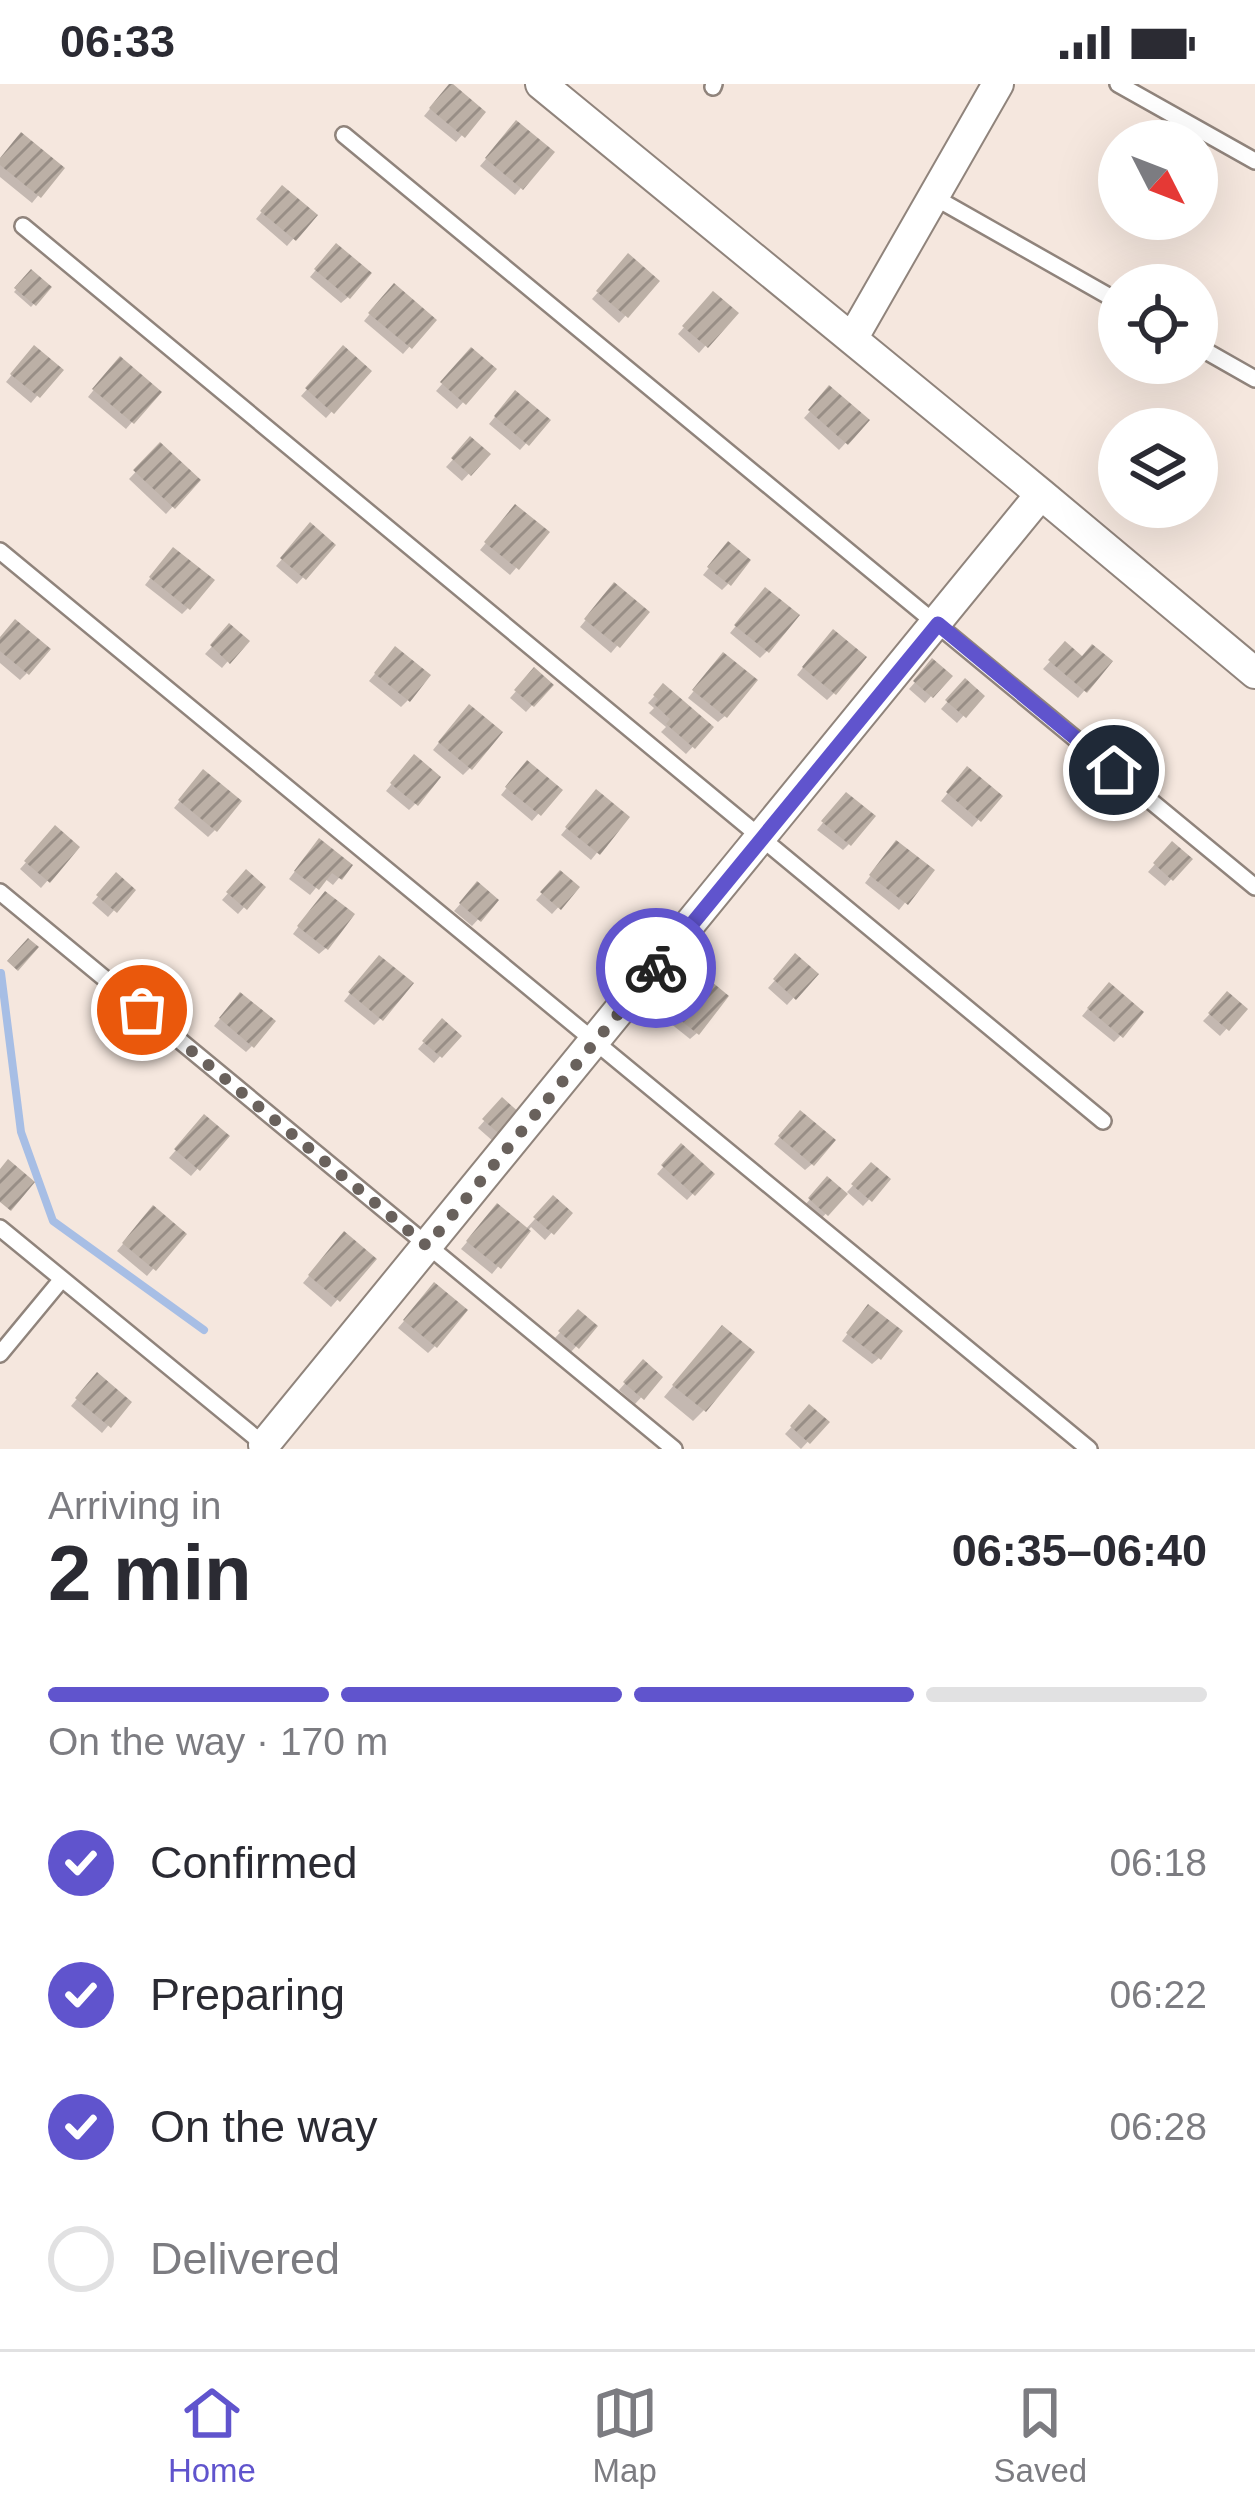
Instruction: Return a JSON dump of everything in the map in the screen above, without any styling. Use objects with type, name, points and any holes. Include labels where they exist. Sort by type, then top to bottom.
[{"type":"street","points":[[541,84],[1255,674]]},
{"type":"street","points":[[852,339],[998,84]]},
{"type":"street","points":[[265,1448],[1041,494]]},
{"type":"lane","points":[[1118,84],[1255,161]]},
{"type":"lane","points":[[344,135],[1255,886]]},
{"type":"lane","points":[[934,197],[1098,290]]},
{"type":"lane","points":[[23,226],[1103,1121]]},
{"type":"lane","points":[[1218,358],[1255,379]]},
{"type":"lane","points":[[0,551],[1089,1449]]},
{"type":"lane","points":[[0,892],[674,1449]]},
{"type":"lane","points":[[0,1228],[265,1448]]},
{"type":"lane","points":[[0,1354],[62,1279]]},
{"type":"building","points":[[449,84],[486,112],[465,138],[429,108]]},
{"type":"building","points":[[516,120],[555,152],[523,190],[485,158]]},
{"type":"building","points":[[21,132],[65,168],[41,198],[0,165],[0,158]]},
{"type":"building","points":[[282,185],[318,215],[296,241],[260,211]]},
{"type":"building","points":[[336,243],[372,273],[350,299],[314,269]]},
{"type":"building","points":[[628,253],[660,281],[628,318],[596,291]]},
{"type":"building","points":[[31,269],[52,287],[36,306],[14,288]]},
{"type":"building","points":[[394,283],[437,320],[412,349],[368,313]]},
{"type":"building","points":[[713,291],[739,313],[708,348],[682,326]]},
{"type":"building","points":[[34,345],[64,370],[40,398],[10,374]]},
{"type":"building","points":[[343,345],[372,371],[334,414],[305,388]]},
{"type":"building","points":[[471,347],[497,369],[466,405],[440,382]]},
{"type":"building","points":[[120,356],[162,392],[134,424],[92,389]]},
{"type":"building","points":[[829,385],[870,420],[848,445],[808,410]]},
{"type":"building","points":[[515,390],[551,420],[529,446],[494,416]]},
{"type":"building","points":[[470,436],[491,454],[471,476],[451,458]]},
{"type":"building","points":[[160,442],[201,480],[175,509],[133,470]]},
{"type":"building","points":[[515,504],[550,532],[519,570],[484,542]]},
{"type":"building","points":[[310,522],[336,545],[306,580],[280,558]]},
{"type":"building","points":[[728,541],[751,560],[731,586],[707,567]]},
{"type":"building","points":[[173,547],[215,580],[190,610],[149,577]]},
{"type":"building","points":[[614,582],[650,612],[620,648],[584,619]]},
{"type":"building","points":[[765,587],[800,615],[769,653],[734,625]]},
{"type":"building","points":[[15,619],[51,649],[29,675],[0,651],[0,637]]},
{"type":"building","points":[[229,623],[250,641],[230,664],[210,645]]},
{"type":"building","points":[[833,629],[867,657],[836,695],[802,667]]},
{"type":"building","points":[[1065,641],[1082,656],[1092,644],[1113,661],[1087,693],[1048,660]]},
{"type":"building","points":[[395,646],[431,675],[410,702],[374,673]]},
{"type":"building","points":[[723,652],[758,680],[727,718],[692,690]]},
{"type":"building","points":[[932,658],[953,676],[933,698],[913,681]]},
{"type":"building","points":[[534,667],[554,685],[534,707],[514,690]]},
{"type":"building","points":[[965,678],[985,696],[966,718],[945,700]]},
{"type":"building","points":[[663,683],[714,727],[695,749],[666,724],[670,719],[654,704],[658,699],[653,695]]},
{"type":"building","points":[[469,704],[503,732],[472,770],[438,742]]},
{"type":"building","points":[[414,754],[441,777],[418,806],[390,783]]},
{"type":"building","points":[[527,760],[563,790],[541,816],[505,787]]},
{"type":"building","points":[[967,766],[1003,796],[981,822],[946,792]]},
{"type":"building","points":[[203,769],[242,801],[217,832],[178,800]]},
{"type":"building","points":[[596,789],[630,817],[600,855],[565,827]]},
{"type":"building","points":[[846,792],[876,816],[851,846],[821,821]]},
{"type":"building","points":[[55,825],[80,847],[50,883],[24,861]]},
{"type":"building","points":[[319,838],[353,865],[342,880],[332,873],[319,890],[294,871]]},
{"type":"building","points":[[896,840],[935,870],[908,905],[869,875]]},
{"type":"building","points":[[1172,841],[1193,859],[1173,881],[1153,863]]},
{"type":"building","points":[[246,869],[266,887],[247,910],[226,892]]},
{"type":"building","points":[[560,870],[580,887],[561,910],[540,892]]},
{"type":"building","points":[[116,872],[136,890],[117,913],[96,895]]},
{"type":"building","points":[[477,881],[499,900],[481,922],[459,903]]},
{"type":"building","points":[[325,891],[355,914],[328,950],[297,926]]},
{"type":"building","points":[[28,938],[39,947],[18,971],[7,961]]},
{"type":"building","points":[[795,953],[819,974],[796,1000],[773,979]]},
{"type":"building","points":[[379,955],[414,983],[383,1021],[348,992]]},
{"type":"building","points":[[695,968],[729,996],[699,1035],[664,1007]]},
{"type":"building","points":[[1109,982],[1144,1012],[1123,1038],[1087,1008]]},
{"type":"building","points":[[1227,991],[1248,1009],[1229,1031],[1208,1013]]},
{"type":"building","points":[[240,992],[276,1021],[254,1048],[219,1018]]},
{"type":"building","points":[[442,1018],[462,1036],[442,1058],[422,1041]]},
{"type":"building","points":[[502,1097],[522,1115],[503,1137],[482,1119]]},
{"type":"building","points":[[800,1110],[836,1140],[814,1166],[778,1136]]},
{"type":"building","points":[[204,1114],[230,1136],[200,1171],[174,1149]]},
{"type":"building","points":[[681,1143],[715,1174],[695,1196],[661,1165]]},
{"type":"building","points":[[8,1159],[35,1182],[11,1211],[0,1202],[0,1169]]},
{"type":"building","points":[[871,1162],[891,1179],[872,1202],[851,1184]]},
{"type":"building","points":[[827,1176],[848,1194],[828,1216],[808,1198]]},
{"type":"building","points":[[553,1195],[573,1213],[554,1235],[533,1217]]},
{"type":"building","points":[[497,1203],[531,1231],[501,1269],[466,1241]]},
{"type":"building","points":[[153,1205],[187,1234],[156,1271],[122,1243]]},
{"type":"building","points":[[344,1231],[377,1259],[340,1302],[308,1275]]},
{"type":"building","points":[[434,1282],[468,1310],[437,1348],[403,1320]]},
{"type":"building","points":[[868,1304],[903,1331],[881,1360],[846,1333]]},
{"type":"building","points":[[578,1309],[598,1326],[579,1349],[558,1331]]},
{"type":"building","points":[[722,1325],[755,1352],[706,1412],[672,1385]]},
{"type":"building","points":[[643,1359],[663,1377],[644,1400],[623,1382]]},
{"type":"building","points":[[97,1372],[132,1402],[111,1428],[75,1398]]},
{"type":"building","points":[[809,1404],[830,1422],[810,1444],[790,1426]]},
{"type":"waterway","points":[[1,973],[21,1132],[53,1221],[204,1330]]},
{"type":"way so far","points":[[142,1010],[427,1246],[656,968]]},
{"type":"route","points":[[656,968],[938,624],[1114,770]]}]
